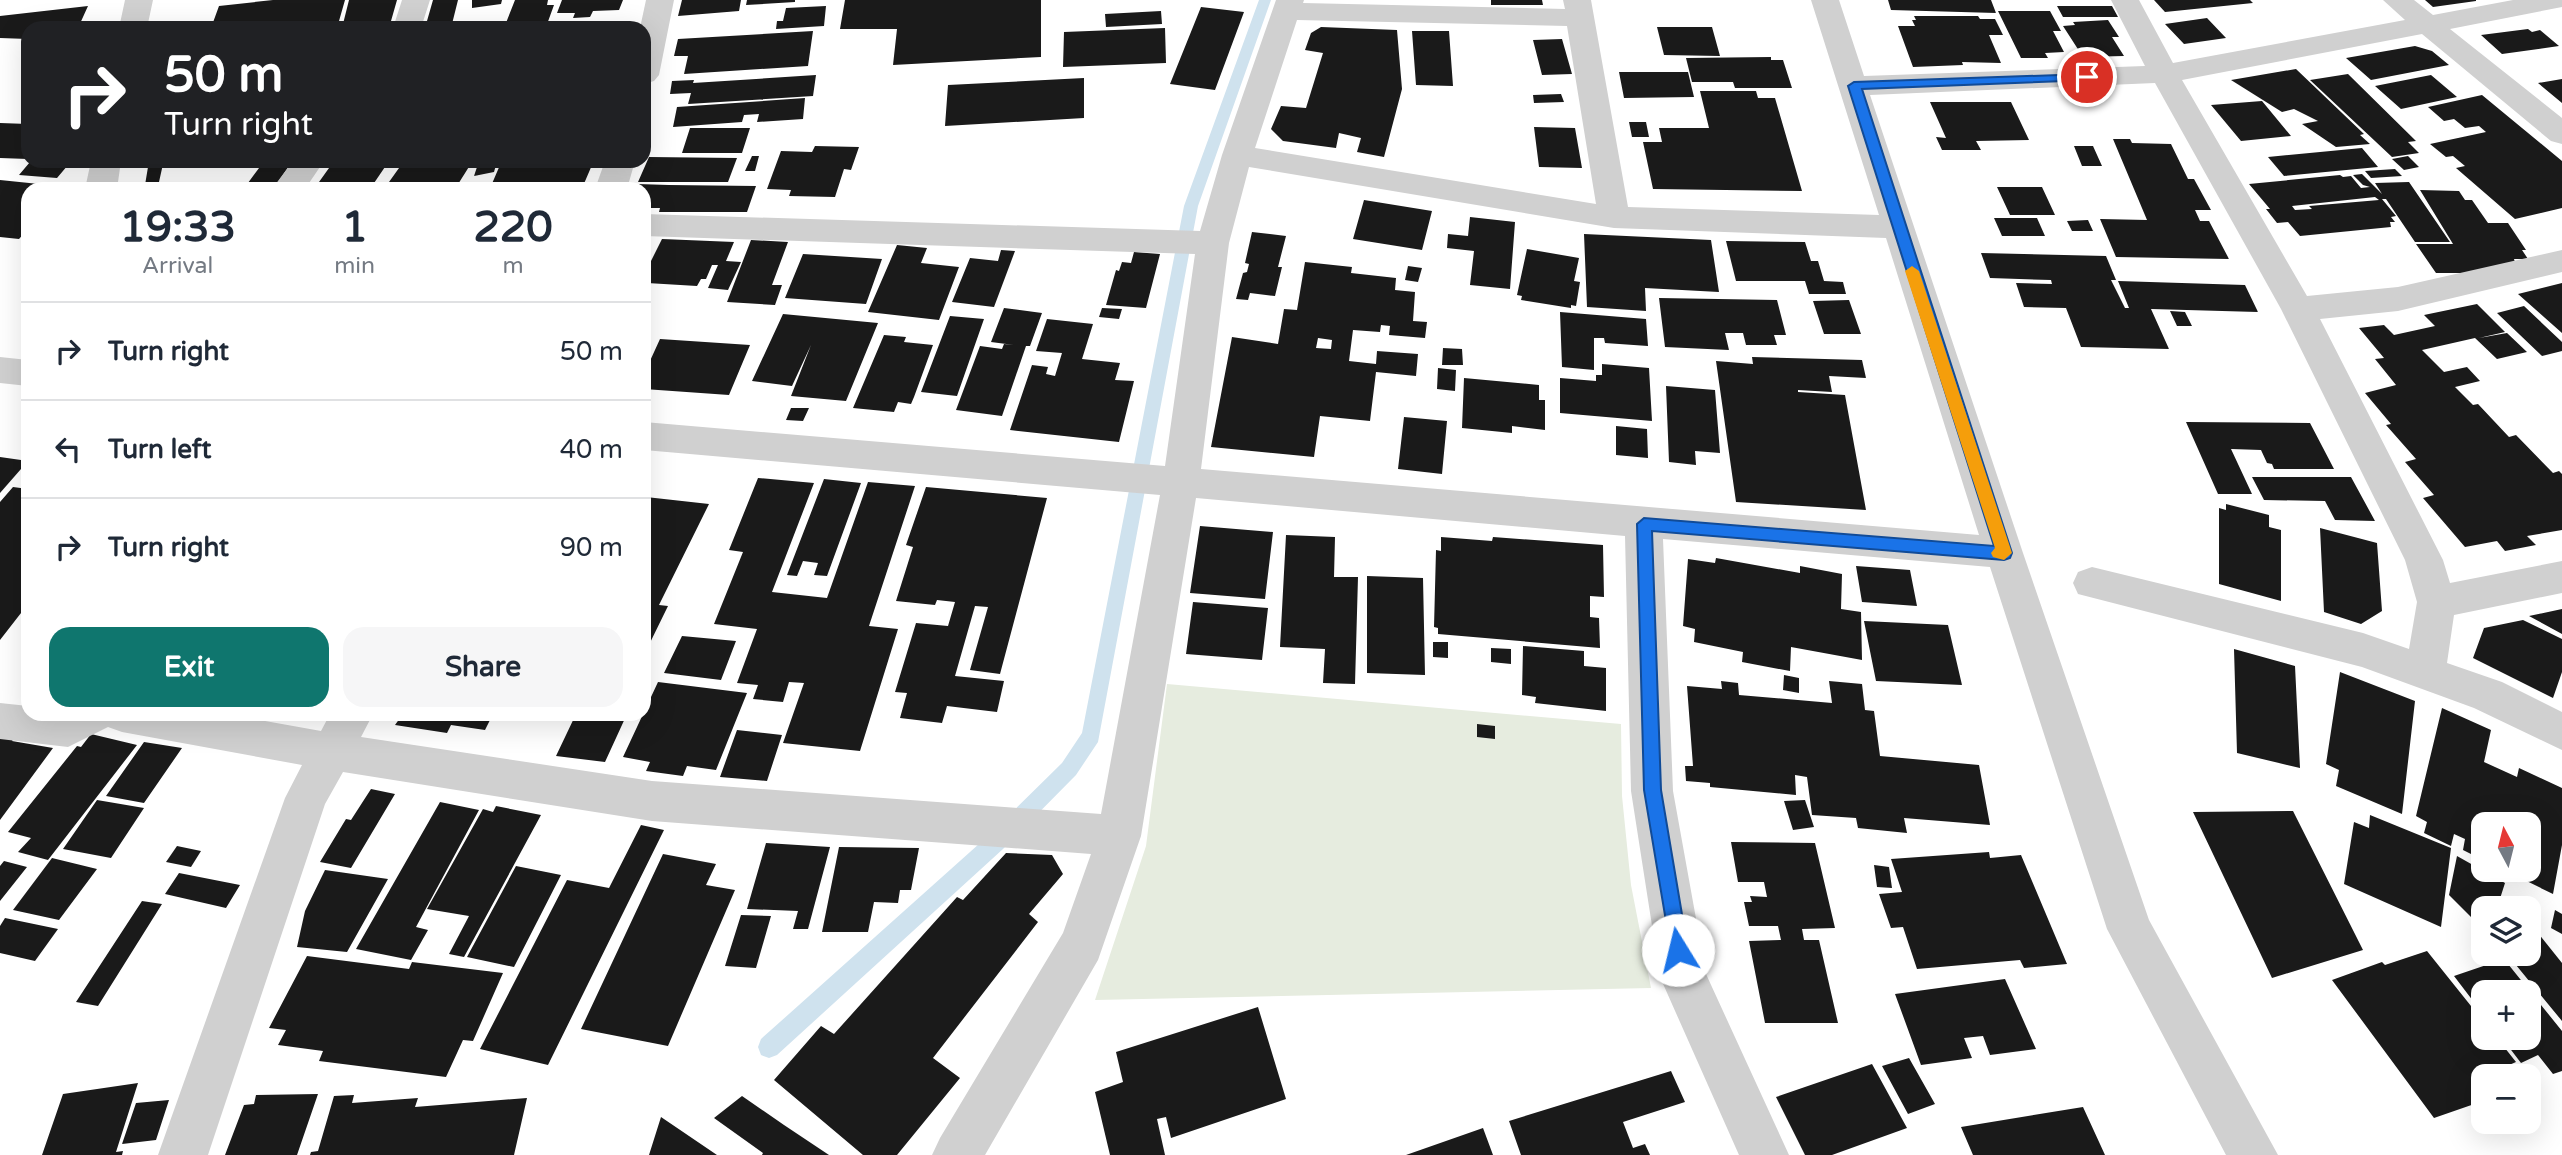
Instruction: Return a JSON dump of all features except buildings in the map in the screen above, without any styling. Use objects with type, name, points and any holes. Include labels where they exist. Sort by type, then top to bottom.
[{"type":"street","points":[[134,21],[139,0]]},
{"type":"street","points":[[409,21],[416,0]]},
{"type":"street","points":[[651,42],[660,0]]},
{"type":"street","points":[[1825,0],[2004,553],[2130,929],[2253,1155]]},
{"type":"street","points":[[2125,0],[2164,74],[2298,309],[2424,560],[2435,602],[2425,673]]},
{"type":"street","points":[[2397,0],[2562,134]]},
{"type":"street","points":[[1854,86],[2164,74],[2558,0]]},
{"type":"street","points":[[957,1155],[1082,944],[1119,836],[1208,243],[1289,5],[1578,9],[1614,217]]},
{"type":"street","points":[[1237,155],[1614,217],[1898,227]]},
{"type":"street","points":[[651,225],[1208,243]]},
{"type":"street","points":[[2298,309],[2398,299],[2562,261]]},
{"type":"street","points":[[0,370],[21,372]]},
{"type":"street","points":[[651,437],[2004,553]]},
{"type":"street","points":[[1644,524],[1652,790],[1683,977],[1764,1155]]},
{"type":"street","points":[[2435,602],[2562,577]]},
{"type":"street","points":[[2092,583],[2362,650],[2488,695],[2562,732]]},
{"type":"street","points":[[0,721],[68,729],[82,721]]},
{"type":"street","points":[[203,721],[341,733],[652,801],[1119,836]]},
{"type":"street","points":[[183,1155],[306,797],[341,733]]},
{"type":"shaded area","points":[[1167,684],[1621,724],[1622,796],[1631,885],[1651,988],[1095,1000],[1146,846]]},
{"type":"waterway","points":[[769,1047],[996,842],[1069,769],[1091,736],[1191,206],[1265,0]]},
{"type":"slow traffic","points":[[1912,271],[2004,553],[1999,553]]},
{"type":"route","points":[[1678,950],[1652,790],[1644,524],[2004,553],[1854,86],[2087,77]]}]
